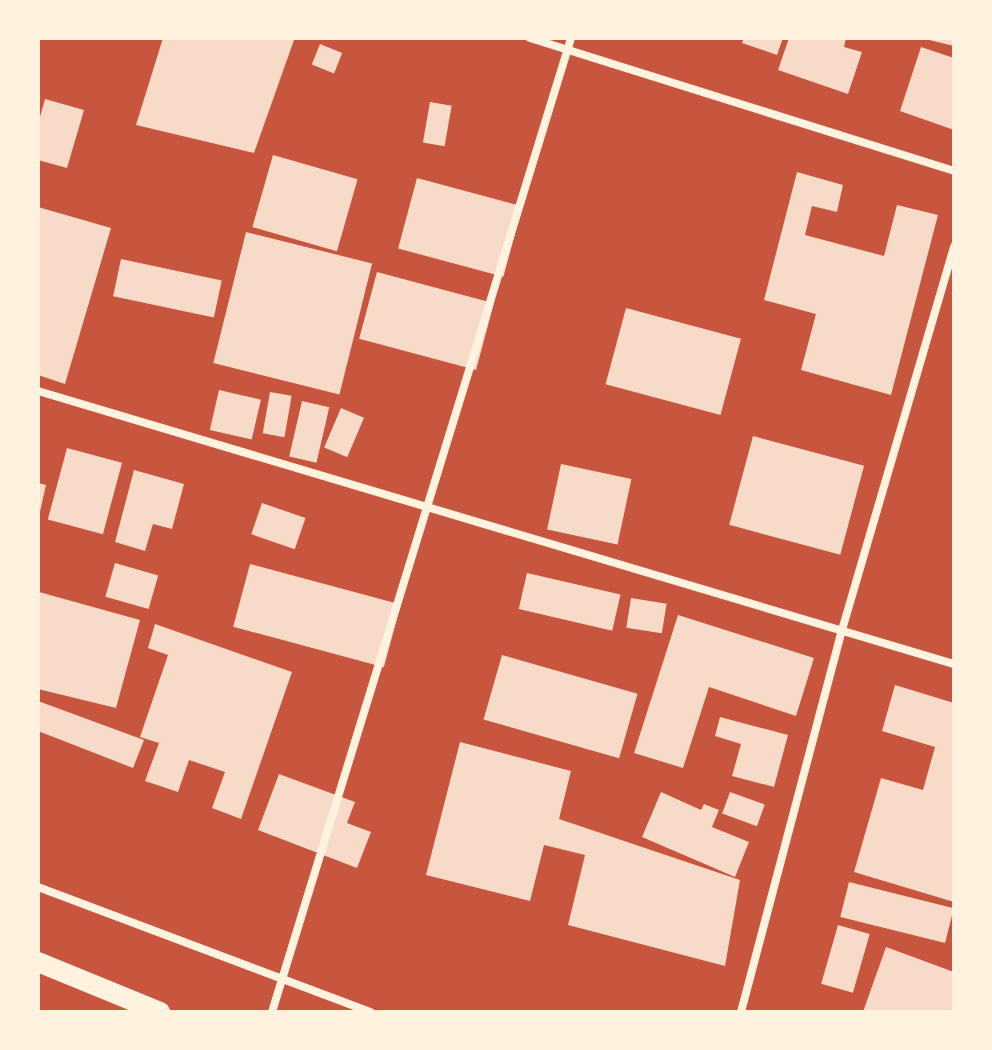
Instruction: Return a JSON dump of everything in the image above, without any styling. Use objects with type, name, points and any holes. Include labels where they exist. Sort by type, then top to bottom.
[{"type":"main road","points":[[38,962],[160,1012]]},
{"type":"street","points":[[530,38],[954,171]]},
{"type":"street","points":[[272,1012],[571,38]]},
{"type":"street","points":[[741,1012],[842,630],[954,246]]},
{"type":"street","points":[[38,391],[426,510],[954,664]]},
{"type":"street","points":[[38,887],[370,1012]]},
{"type":"building","points":[[163,38],[294,40],[254,153],[136,125]]},
{"type":"building","points":[[744,38],[783,38],[777,55],[742,43]]},
{"type":"building","points":[[789,38],[846,38],[844,47],[862,52],[848,94],[778,70]]},
{"type":"building","points":[[954,38],[954,46],[925,39]]},
{"type":"building","points":[[320,44],[342,53],[334,73],[312,64]]},
{"type":"building","points":[[921,47],[954,58],[954,130],[900,111]]},
{"type":"building","points":[[45,99],[84,110],[67,168],[38,160],[38,124]]},
{"type":"building","points":[[430,102],[452,106],[445,146],[423,142]]},
{"type":"building","points":[[273,155],[358,179],[337,251],[252,227]]},
{"type":"building","points":[[797,172],[843,185],[837,212],[812,206],[805,235],[884,256],[897,205],[938,215],[891,395],[801,370],[816,314],[764,300]]},
{"type":"building","points":[[417,178],[522,206],[503,277],[398,249]]},
{"type":"building","points":[[38,207],[111,228],[65,384],[38,375]]},
{"type":"building","points":[[246,232],[372,263],[339,394],[213,363]]},
{"type":"building","points":[[121,259],[222,280],[214,318],[113,296]]},
{"type":"building","points":[[377,272],[494,303],[476,370],[359,339]]},
{"type":"building","points":[[626,308],[741,339],[720,415],[606,384]]},
{"type":"building","points":[[219,390],[261,400],[252,440],[210,430]]},
{"type":"building","points":[[270,392],[292,396],[284,437],[263,433]]},
{"type":"building","points":[[302,401],[329,407],[316,463],[289,457]]},
{"type":"building","points":[[341,408],[364,418],[347,457],[324,448]]},
{"type":"building","points":[[753,436],[864,466],[840,555],[729,525]]},
{"type":"building","points":[[67,448],[122,463],[103,534],[48,519]]},
{"type":"building","points":[[561,464],[631,479],[617,545],[547,530]]},
{"type":"building","points":[[134,470],[184,484],[172,529],[153,524],[145,551],[115,542]]},
{"type":"building","points":[[38,483],[46,485],[39,516],[38,516]]},
{"type":"building","points":[[262,503],[305,518],[295,549],[251,534]]},
{"type":"building","points":[[115,563],[158,575],[149,609],[105,597]]},
{"type":"building","points":[[250,564],[401,604],[384,667],[233,627]]},
{"type":"building","points":[[527,573],[621,595],[612,631],[519,609]]},
{"type":"building","points":[[39,592],[140,620],[116,708],[38,689]]},
{"type":"building","points":[[631,598],[667,604],[662,633],[626,628]]},
{"type":"building","points":[[678,615],[814,658],[796,716],[709,687],[683,768],[634,753]]},
{"type":"building","points":[[155,624],[292,672],[241,819],[212,808],[225,772],[189,760],[178,792],[145,781],[159,743],[140,737],[168,655],[148,648]]},
{"type":"building","points":[[502,655],[638,694],[619,758],[484,719]]},
{"type":"building","points":[[895,685],[954,703],[954,902],[854,872],[881,778],[923,790],[935,747],[882,731]]},
{"type":"building","points":[[38,701],[144,740],[133,768],[38,731]]},
{"type":"building","points":[[720,717],[788,735],[774,787],[732,776],[741,744],[715,736]]},
{"type":"building","points":[[460,742],[571,771],[559,819],[740,880],[725,966],[568,925],[585,855],[544,845],[530,901],[426,875]]},
{"type":"building","points":[[279,774],[355,802],[347,823],[371,832],[357,868],[258,830]]},
{"type":"building","points":[[661,792],[701,810],[704,804],[719,810],[712,827],[749,842],[735,877],[642,837]]},
{"type":"building","points":[[730,792],[765,805],[757,826],[722,814]]},
{"type":"building","points":[[849,882],[954,908],[945,943],[840,917]]},
{"type":"building","points":[[838,925],[870,934],[853,993],[821,984]]},
{"type":"building","points":[[886,947],[954,972],[954,1012],[863,1012]]}]
